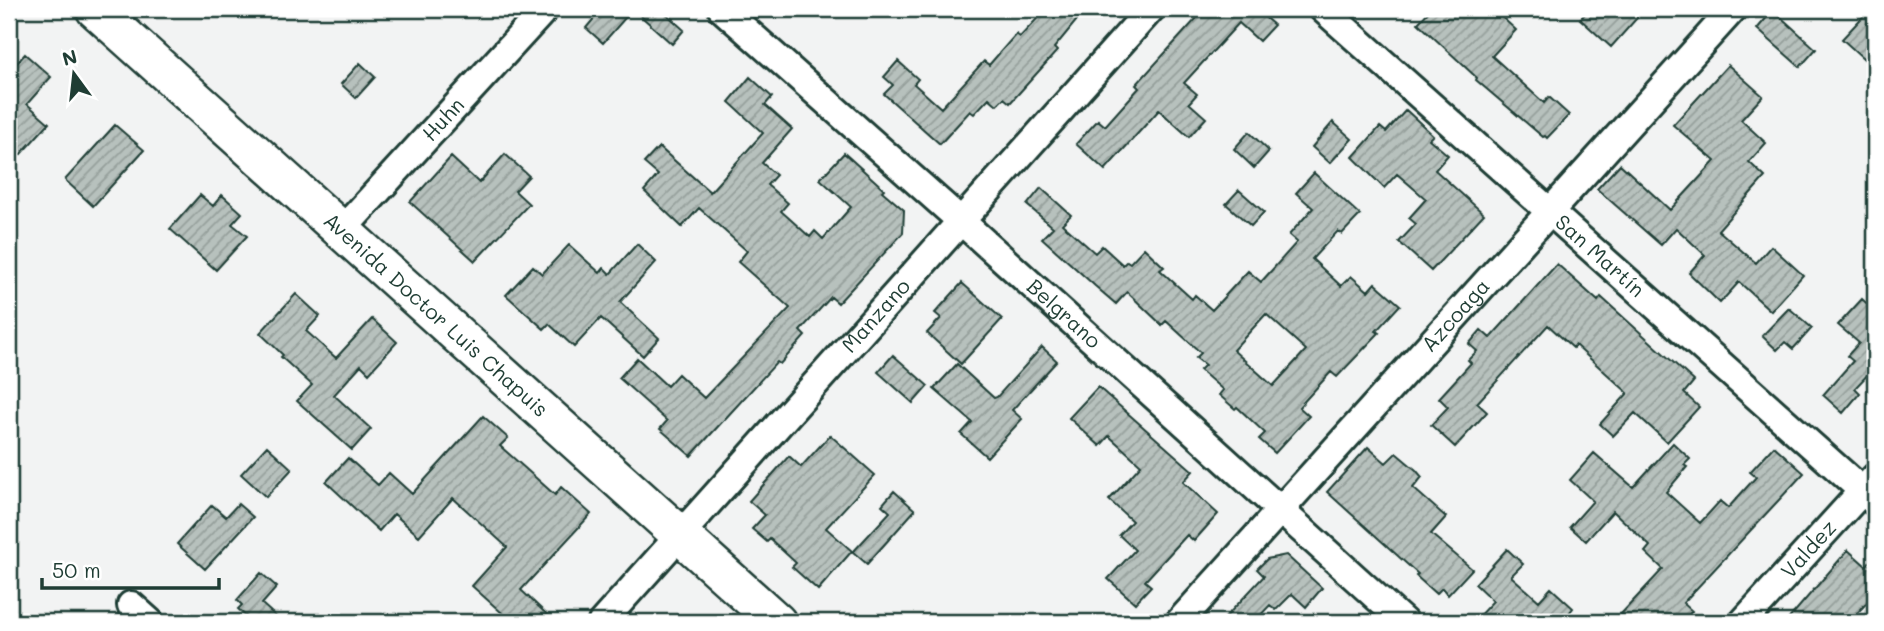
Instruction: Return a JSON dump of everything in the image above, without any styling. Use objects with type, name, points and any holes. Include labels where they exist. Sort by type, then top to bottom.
[{"type":"main road","name":"Avenida Doctor Luis Chapuis","points":[[95,9],[777,622]]},
{"type":"street","name":"Huhn","points":[[342,230],[545,9]]},
{"type":"street","name":"Belgrano","points":[[722,9],[1404,622]]},
{"type":"street","name":"Manzano","points":[[602,622],[1151,9]]},
{"type":"street","name":"San Martín","points":[[1323,9],[1871,490]]},
{"type":"street","name":"Azcoaga","points":[[1179,622],[1733,9]]},
{"type":"street","name":"Valdez","points":[[1743,622],[1871,490]]},
{"type":"building","points":[[602,9],[633,9],[603,43],[586,28]]},
{"type":"building","points":[[633,9],[661,9],[684,30],[672,44]]},
{"type":"building","points":[[1046,9],[1086,9],[1054,48],[1057,51],[1010,103],[1004,98],[997,105],[989,98],[974,114],[970,111],[940,144],[884,94],[893,85],[884,77],[898,61],[918,79],[914,84],[941,108],[984,61],[989,65],[1016,34],[1020,37]]},
{"type":"building","points":[[1205,9],[1255,9],[1274,25],[1259,41],[1239,23],[1184,83],[1197,94],[1189,103],[1206,118],[1189,137],[1159,110],[1105,170],[1076,144],[1098,120],[1105,126],[1139,88],[1136,85]]},
{"type":"building","points":[[1431,9],[1493,9],[1516,30],[1492,56],[1544,103],[1549,97],[1569,115],[1547,138],[1543,137],[1476,80],[1477,78],[1418,23]]},
{"type":"building","points":[[1590,9],[1645,9],[1611,47],[1580,19]]},
{"type":"building","points":[[1870,9],[1875,9],[1875,69],[1842,39]]},
{"type":"building","points":[[1773,10],[1816,49],[1800,67],[1757,29]]},
{"type":"building","points":[[25,54],[51,77],[27,104],[49,123],[20,155],[9,144],[9,72]]},
{"type":"building","points":[[360,63],[375,77],[356,98],[341,84]]},
{"type":"building","points":[[1728,65],[1763,96],[1741,120],[1766,143],[1749,162],[1765,177],[1718,230],[1756,263],[1771,246],[1803,275],[1771,311],[1739,282],[1720,303],[1689,273],[1705,255],[1676,228],[1661,245],[1597,189],[1620,164],[1670,210],[1715,161],[1673,125]]},
{"type":"building","points":[[750,77],[772,97],[765,105],[792,129],[762,163],[776,175],[767,185],[788,203],[781,211],[810,237],[815,231],[823,239],[851,207],[820,179],[844,153],[904,210],[903,233],[838,303],[831,297],[800,331],[805,336],[780,364],[777,362],[691,456],[660,429],[667,421],[619,378],[637,358],[667,386],[678,374],[704,398],[790,308],[738,262],[747,251],[699,208],[682,227],[644,191],[658,175],[644,163],[659,147],[710,192],[763,133],[729,102]]},
{"type":"building","points":[[1406,110],[1433,135],[1429,139],[1448,155],[1435,170],[1484,214],[1431,271],[1399,242],[1416,224],[1409,218],[1426,199],[1397,174],[1384,188],[1353,157],[1380,127],[1386,132]]},
{"type":"building","points":[[1333,122],[1352,139],[1330,163],[1312,147]]},
{"type":"building","points":[[115,125],[144,150],[93,206],[65,180]]},
{"type":"building","points":[[1249,132],[1269,151],[1254,168],[1234,149]]},
{"type":"building","points":[[505,154],[529,176],[515,191],[529,204],[475,261],[410,202],[451,157],[479,183]]},
{"type":"building","points":[[1314,173],[1360,215],[1342,234],[1338,231],[1312,259],[1341,286],[1351,276],[1368,291],[1375,283],[1400,305],[1376,331],[1379,333],[1337,377],[1331,372],[1299,407],[1309,416],[1275,453],[1259,439],[1265,433],[1237,407],[1235,409],[1219,395],[1223,390],[1200,370],[1205,365],[1196,358],[1201,353],[1166,321],[1162,325],[1127,292],[1116,304],[1042,238],[1053,227],[1027,205],[1041,188],[1071,215],[1062,224],[1095,253],[1102,246],[1123,265],[1127,261],[1130,263],[1144,248],[1164,267],[1160,270],[1192,299],[1195,295],[1212,310],[1248,271],[1261,282],[1297,242],[1289,235],[1313,208],[1296,193]],"holes":[[[1266,314],[1306,350],[1273,386],[1233,350]]]},
{"type":"building","points":[[1239,190],[1264,212],[1251,226],[1226,204]]},
{"type":"building","points":[[200,195],[213,206],[222,195],[242,213],[232,224],[247,236],[216,270],[170,229]]},
{"type":"building","points":[[637,244],[656,262],[620,302],[659,338],[643,356],[601,318],[574,347],[549,324],[544,329],[506,295],[533,266],[542,274],[569,245],[600,273],[604,268],[610,274]]},
{"type":"building","points":[[1557,264],[1598,301],[1601,297],[1694,381],[1684,393],[1699,407],[1667,442],[1635,413],[1613,436],[1600,424],[1628,393],[1575,345],[1573,348],[1548,325],[1477,403],[1487,412],[1455,447],[1431,425],[1448,407],[1439,398],[1471,363],[1468,360],[1477,351],[1469,344],[1481,330],[1490,338]]},
{"type":"building","points":[[962,283],[1002,319],[961,364],[927,333],[941,318],[935,313]]},
{"type":"building","points":[[296,294],[320,316],[306,331],[336,358],[372,319],[397,342],[369,373],[361,365],[334,395],[371,429],[352,450],[297,401],[312,385],[281,357],[283,355],[260,333]]},
{"type":"building","points":[[1862,299],[1875,311],[1875,367],[1855,388],[1860,393],[1843,413],[1823,395],[1853,361],[1847,356],[1859,343],[1838,325]]},
{"type":"building","points":[[1789,308],[1812,328],[1793,349],[1785,342],[1777,350],[1762,336]]},
{"type":"building","points":[[1042,347],[1057,361],[1012,410],[1022,419],[987,457],[961,434],[972,422],[934,389],[957,364],[994,398],[997,397]]},
{"type":"building","points":[[893,355],[928,386],[913,403],[878,372]]},
{"type":"building","points":[[1098,387],[1193,471],[1183,482],[1218,514],[1194,541],[1187,535],[1145,581],[1151,586],[1135,603],[1108,579],[1135,550],[1119,535],[1132,521],[1109,500],[1141,465],[1109,436],[1100,446],[1069,418]]},
{"type":"building","points":[[483,416],[508,438],[500,446],[555,495],[561,487],[591,514],[521,590],[555,622],[512,622],[472,586],[507,547],[453,498],[419,536],[394,514],[379,531],[326,482],[348,458],[378,485],[389,473],[412,494]]},
{"type":"building","points":[[830,435],[875,475],[826,528],[852,551],[818,590],[792,567],[796,563],[770,539],[767,542],[752,529],[765,515],[749,501],[789,456],[801,467]]},
{"type":"building","points":[[1673,443],[1690,459],[1684,465],[1687,467],[1666,492],[1700,523],[1720,501],[1728,508],[1756,477],[1750,472],[1774,446],[1804,473],[1683,603],[1692,611],[1682,622],[1631,622],[1621,614],[1663,569],[1645,552],[1650,546],[1613,511],[1586,541],[1570,527],[1593,501],[1570,480],[1594,453],[1633,487]]},
{"type":"building","points":[[267,446],[292,469],[266,497],[241,474]]},
{"type":"building","points":[[1368,447],[1386,463],[1396,453],[1416,470],[1422,477],[1413,488],[1446,517],[1431,534],[1472,569],[1448,595],[1442,588],[1436,594],[1416,576],[1418,574],[1327,492]]},
{"type":"building","points":[[894,491],[915,510],[867,564],[853,552],[890,512],[882,505]]},
{"type":"building","points":[[238,504],[253,517],[205,569],[177,544],[212,505],[226,517]]},
{"type":"building","points":[[1507,549],[1523,564],[1511,576],[1539,601],[1551,588],[1573,608],[1562,622],[1473,622],[1493,601],[1475,584]]},
{"type":"building","points":[[1848,550],[1866,566],[1875,555],[1875,594],[1849,622],[1786,622]]},
{"type":"building","points":[[1286,555],[1322,588],[1306,607],[1292,594],[1276,610],[1270,605],[1254,622],[1221,622],[1264,576],[1257,569],[1267,559]]},
{"type":"building","points":[[261,573],[277,587],[262,604],[282,622],[252,622],[238,609],[242,605],[237,600]]}]
